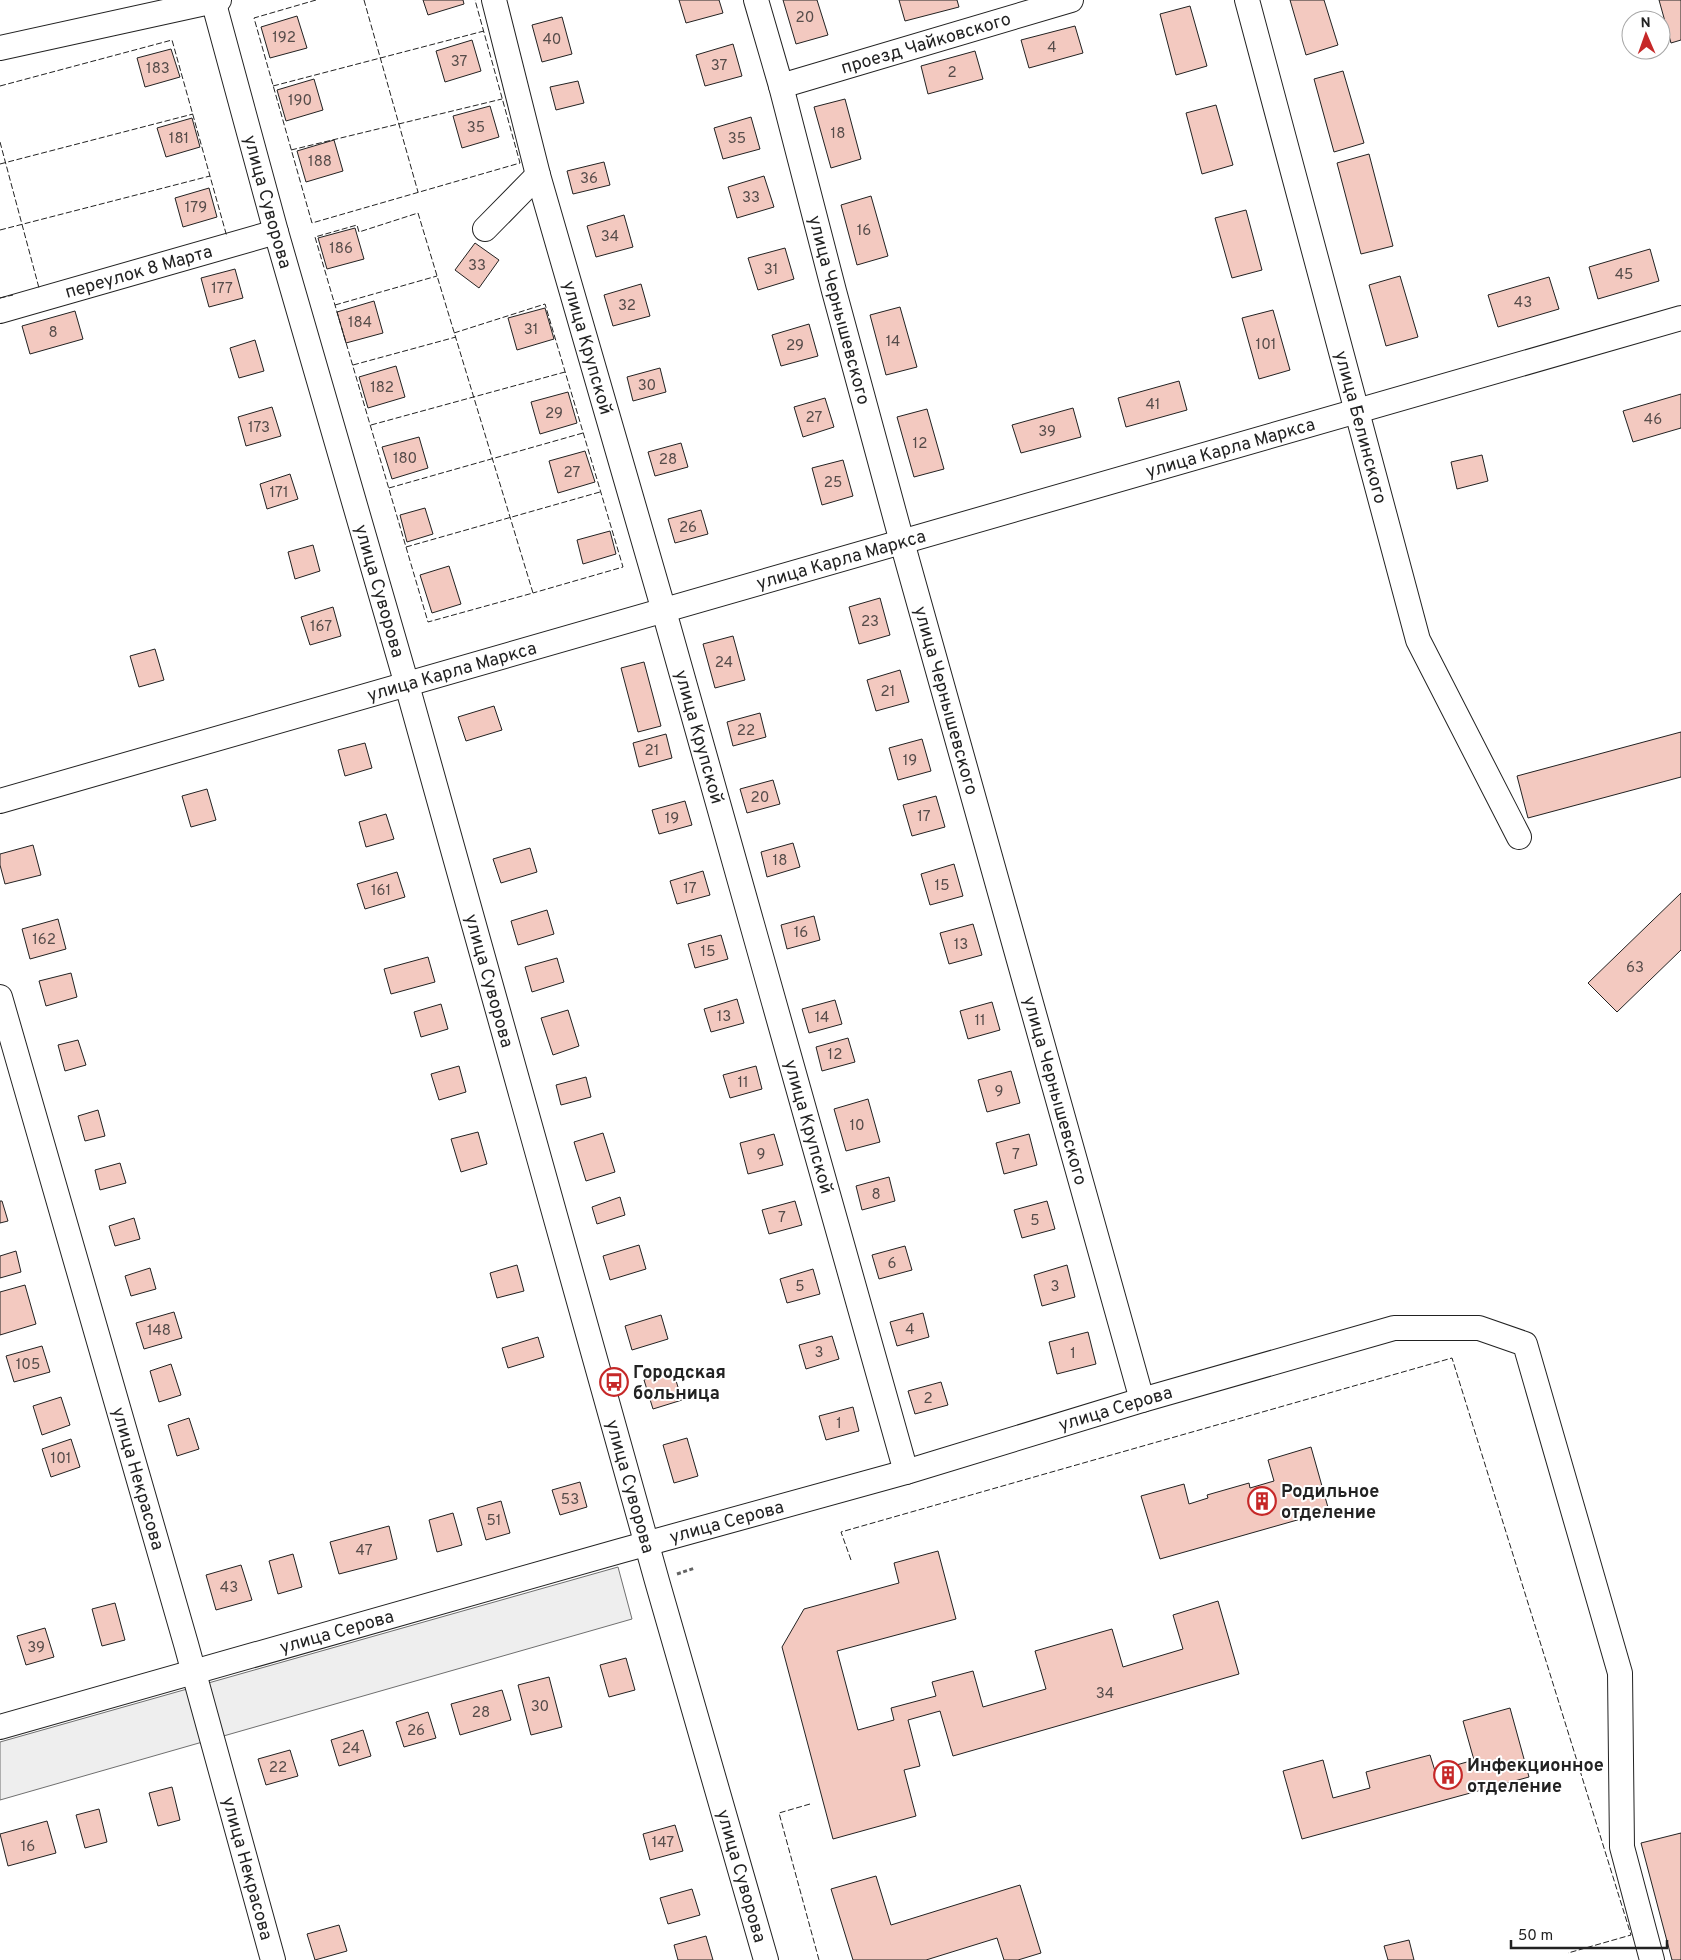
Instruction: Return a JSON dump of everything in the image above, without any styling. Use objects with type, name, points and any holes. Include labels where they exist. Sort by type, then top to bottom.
[{"type":"street","points":[[0,48],[215,0]]},
{"type":"street","name":"улица Суворова","points":[[215,0],[276,232],[407,685],[647,1544],[766,1960]]},
{"type":"street","name":"улица Крупской","points":[[494,0],[538,175],[664,610],[906,1472]]},
{"type":"street","name":"улица Чернышевского","points":[[756,0],[782,86],[834,291],[902,542],[1142,1400]]},
{"type":"street","name":"проезд Чайковского","points":[[782,86],[1072,0]]},
{"type":"street","name":"улица Белинского","points":[[1247,0],[1418,640],[1519,837]]},
{"type":"street","points":[[485,228],[538,175]]},
{"type":"street","name":"переулок 8 Марта","points":[[0,311],[276,232]]},
{"type":"street","name":"улица Карла Маркса","points":[[0,802],[1681,318]]},
{"type":"street","name":"улица Некрасова","points":[[0,997],[194,1672],[273,1960]]},
{"type":"street","name":"улица Серова","points":[[0,1727],[906,1472],[1142,1400],[1394,1328],[1479,1328],[1525,1344],[1620,1673],[1622,1847],[1652,1960]]},
{"type":"path","points":[[672,1576],[695,1568]]},
{"type":"shaded area","points":[[618,1567],[632,1619],[0,1800],[0,1742]]},
{"type":"building","points":[[423,0],[463,0],[464,4],[428,15]]},
{"type":"building","points":[[679,0],[719,0],[723,13],[686,23]]},
{"type":"building","points":[[783,0],[817,0],[828,35],[796,44]]},
{"type":"building","points":[[899,0],[957,0],[959,7],[905,21]]},
{"type":"building","points":[[1290,0],[1324,0],[1338,45],[1306,55]]},
{"type":"building","points":[[1659,0],[1681,0],[1681,40],[1671,43],[1671,10],[1662,10]]},
{"type":"building","points":[[1190,6],[1207,66],[1176,75],[1160,14]]},
{"type":"building","points":[[297,16],[307,48],[270,58],[261,27]]},
{"type":"building","points":[[562,17],[572,54],[542,62],[532,25]]},
{"type":"building","points":[[1075,26],[1083,53],[1029,68],[1021,40]]},
{"type":"building","points":[[472,40],[481,71],[445,82],[436,51]]},
{"type":"building","points":[[733,44],[742,76],[705,86],[696,55]]},
{"type":"building","points":[[171,49],[180,77],[145,87],[137,58]]},
{"type":"building","points":[[975,51],[983,79],[928,94],[921,66]]},
{"type":"building","points":[[1343,71],[1364,143],[1334,152],[1314,79]]},
{"type":"building","points":[[314,79],[323,110],[286,121],[277,90]]},
{"type":"building","points":[[578,81],[584,103],[556,110],[550,87]]},
{"type":"building","points":[[845,99],[861,159],[831,168],[814,107]]},
{"type":"building","points":[[1216,105],[1233,165],[1202,174],[1186,113]]},
{"type":"building","points":[[490,106],[499,137],[462,148],[453,116]]},
{"type":"building","points":[[751,117],[760,149],[723,159],[714,128]]},
{"type":"building","points":[[192,118],[200,147],[166,157],[157,128]]},
{"type":"building","points":[[334,140],[343,171],[306,182],[297,151]]},
{"type":"building","points":[[1369,154],[1393,246],[1361,254],[1337,163]]},
{"type":"building","points":[[604,162],[610,185],[573,194],[567,171]]},
{"type":"building","points":[[764,176],[774,207],[737,218],[728,187]]},
{"type":"building","points":[[209,188],[217,217],[183,227],[175,198]]},
{"type":"building","points":[[871,196],[888,256],[857,265],[841,205]]},
{"type":"building","points":[[1246,210],[1262,270],[1232,278],[1215,218]]},
{"type":"building","points":[[624,215],[633,247],[596,257],[587,226]]},
{"type":"building","points":[[355,228],[364,259],[327,269],[318,238]]},
{"type":"building","points":[[475,243],[499,260],[479,288],[455,270]]},
{"type":"building","points":[[785,248],[794,279],[758,290],[748,258]]},
{"type":"building","points":[[1650,249],[1659,281],[1598,299],[1589,267]]},
{"type":"building","points":[[235,269],[243,298],[209,307],[201,278]]},
{"type":"building","points":[[1400,276],[1418,337],[1386,346],[1369,285]]},
{"type":"building","points":[[1549,277],[1559,309],[1498,327],[1488,295]]},
{"type":"building","points":[[641,284],[650,316],[613,326],[604,295]]},
{"type":"building","points":[[374,301],[383,333],[346,343],[337,312]]},
{"type":"building","points":[[900,307],[917,367],[886,375],[870,315]]},
{"type":"building","points":[[545,308],[554,339],[517,350],[508,318]]},
{"type":"building","points":[[1273,310],[1290,370],[1259,379],[1242,318]]},
{"type":"building","points":[[75,311],[83,339],[30,354],[22,326]]},
{"type":"building","points":[[809,324],[818,356],[781,366],[772,335]]},
{"type":"building","points":[[255,340],[264,371],[239,378],[230,348]]},
{"type":"building","points":[[396,366],[405,397],[368,408],[359,377]]},
{"type":"building","points":[[660,368],[666,392],[633,401],[627,377]]},
{"type":"building","points":[[1179,381],[1187,410],[1126,427],[1118,398]]},
{"type":"building","points":[[568,392],[577,423],[540,434],[531,402]]},
{"type":"building","points":[[1681,394],[1681,428],[1633,442],[1623,411]]},
{"type":"building","points":[[825,398],[834,427],[803,437],[794,407]]},
{"type":"building","points":[[272,407],[281,436],[246,446],[238,417]]},
{"type":"building","points":[[1073,408],[1081,437],[1021,453],[1012,425]]},
{"type":"building","points":[[927,409],[944,469],[914,477],[897,417]]},
{"type":"building","points":[[419,437],[428,468],[392,479],[382,447]]},
{"type":"building","points":[[681,443],[688,467],[655,476],[648,452]]},
{"type":"building","points":[[585,451],[595,482],[558,493],[549,461]]},
{"type":"building","points":[[1482,455],[1488,481],[1457,489],[1451,462]]},
{"type":"building","points":[[843,460],[853,496],[822,505],[812,468]]},
{"type":"building","points":[[290,474],[298,499],[267,509],[260,484]]},
{"type":"building","points":[[425,508],[433,534],[407,542],[400,515]]},
{"type":"building","points":[[701,510],[708,534],[675,543],[668,519]]},
{"type":"building","points":[[610,531],[616,554],[583,564],[577,540]]},
{"type":"building","points":[[313,545],[320,571],[295,579],[288,552]]},
{"type":"building","points":[[449,566],[461,604],[432,613],[420,575]]},
{"type":"building","points":[[880,598],[890,635],[859,644],[849,607]]},
{"type":"building","points":[[333,607],[341,636],[310,645],[301,617]]},
{"type":"building","points":[[733,636],[745,680],[715,688],[703,644]]},
{"type":"building","points":[[155,649],[164,680],[139,687],[130,656]]},
{"type":"building","points":[[644,662],[661,726],[638,732],[621,668]]},
{"type":"building","points":[[900,670],[909,702],[876,711],[867,680]]},
{"type":"building","points":[[494,706],[502,730],[466,741],[458,717]]},
{"type":"building","points":[[760,713],[766,737],[733,746],[727,722]]},
{"type":"building","points":[[1681,732],[1681,777],[1528,818],[1517,776]]},
{"type":"building","points":[[666,734],[672,758],[639,767],[633,743]]},
{"type":"building","points":[[922,739],[931,771],[898,780],[889,748]]},
{"type":"building","points":[[365,743],[372,768],[345,776],[338,750]]},
{"type":"building","points":[[773,780],[780,804],[747,813],[740,789]]},
{"type":"building","points":[[207,789],[216,820],[191,827],[182,796]]},
{"type":"building","points":[[936,796],[945,827],[912,836],[903,805]]},
{"type":"building","points":[[685,801],[692,825],[659,834],[652,810]]},
{"type":"building","points":[[386,814],[394,839],[366,847],[359,822]]},
{"type":"building","points":[[793,843],[800,867],[767,877],[761,852]]},
{"type":"building","points":[[33,845],[41,875],[5,884],[0,865],[0,854]]},
{"type":"building","points":[[530,848],[537,872],[501,883],[493,859]]},
{"type":"building","points":[[954,864],[963,896],[930,905],[921,874]]},
{"type":"building","points":[[703,871],[710,895],[677,904],[670,881]]},
{"type":"building","points":[[397,872],[405,897],[365,909],[357,884]]},
{"type":"building","points":[[1681,893],[1681,950],[1617,1012],[1588,983]]},
{"type":"building","points":[[547,910],[554,934],[518,945],[511,921]]},
{"type":"building","points":[[814,916],[820,940],[787,949],[781,925]]},
{"type":"building","points":[[58,919],[66,949],[30,959],[22,929]]},
{"type":"building","points":[[973,924],[982,955],[949,964],[940,933]]},
{"type":"building","points":[[721,935],[728,959],[695,968],[688,944]]},
{"type":"building","points":[[428,957],[435,982],[391,994],[384,969]]},
{"type":"building","points":[[557,958],[564,982],[532,992],[525,967]]},
{"type":"building","points":[[71,973],[77,997],[46,1006],[39,981]]},
{"type":"building","points":[[737,999],[744,1023],[711,1032],[704,1009]]},
{"type":"building","points":[[835,1000],[842,1024],[809,1033],[802,1009]]},
{"type":"building","points":[[992,1002],[1000,1030],[968,1039],[960,1011]]},
{"type":"building","points":[[441,1004],[448,1029],[421,1037],[414,1012]]},
{"type":"building","points":[[568,1010],[579,1046],[553,1055],[541,1018]]},
{"type":"building","points":[[848,1038],[855,1062],[822,1071],[816,1047]]},
{"type":"building","points":[[78,1040],[86,1065],[65,1071],[58,1045]]},
{"type":"building","points":[[459,1066],[466,1092],[439,1100],[431,1074]]},
{"type":"building","points":[[756,1066],[762,1089],[730,1098],[723,1075]]},
{"type":"building","points":[[1011,1071],[1020,1103],[987,1112],[978,1080]]},
{"type":"building","points":[[586,1077],[591,1097],[561,1105],[556,1085]]},
{"type":"building","points":[[868,1099],[880,1142],[846,1151],[834,1109]]},
{"type":"building","points":[[98,1110],[105,1136],[85,1141],[78,1116]]},
{"type":"building","points":[[478,1132],[487,1164],[461,1172],[451,1139]]},
{"type":"building","points":[[603,1133],[615,1172],[586,1181],[574,1142]]},
{"type":"building","points":[[774,1134],[783,1165],[748,1174],[740,1143]]},
{"type":"building","points":[[1029,1134],[1037,1165],[1004,1174],[996,1143]]},
{"type":"building","points":[[120,1163],[126,1183],[100,1190],[95,1170]]},
{"type":"building","points":[[889,1177],[895,1201],[862,1210],[856,1186]]},
{"type":"building","points":[[620,1197],[625,1215],[597,1224],[592,1207]]},
{"type":"building","points":[[0,1201],[2,1201],[8,1221],[0,1223]]},
{"type":"building","points":[[795,1201],[802,1225],[769,1234],[762,1210]]},
{"type":"building","points":[[1047,1201],[1055,1229],[1022,1238],[1014,1210]]},
{"type":"building","points":[[134,1218],[140,1239],[115,1246],[109,1226]]},
{"type":"building","points":[[639,1245],[646,1269],[610,1280],[603,1256]]},
{"type":"building","points":[[905,1246],[912,1270],[879,1279],[872,1255]]},
{"type":"building","points":[[16,1251],[21,1272],[0,1278],[0,1256]]},
{"type":"building","points":[[517,1265],[524,1291],[497,1298],[490,1273]]},
{"type":"building","points":[[1067,1265],[1075,1297],[1042,1306],[1034,1275]]},
{"type":"building","points":[[150,1268],[156,1289],[131,1296],[125,1276]]},
{"type":"building","points":[[813,1269],[820,1294],[787,1303],[780,1279]]},
{"type":"building","points":[[25,1285],[36,1324],[0,1335],[0,1292]]},
{"type":"building","points":[[174,1312],[182,1338],[144,1349],[136,1323]]},
{"type":"building","points":[[923,1313],[929,1337],[897,1346],[890,1322]]},
{"type":"building","points":[[661,1315],[668,1339],[632,1350],[625,1326]]},
{"type":"building","points":[[1088,1332],[1096,1364],[1057,1374],[1049,1342]]},
{"type":"building","points":[[832,1336],[839,1359],[806,1369],[799,1345]]},
{"type":"building","points":[[538,1337],[544,1357],[508,1368],[502,1348]]},
{"type":"building","points":[[42,1346],[50,1372],[14,1382],[6,1356]]},
{"type":"building","points":[[171,1364],[181,1395],[159,1402],[150,1371]]},
{"type":"building","points":[[673,1371],[682,1400],[653,1409],[644,1380]]},
{"type":"building","points":[[941,1382],[948,1405],[915,1414],[908,1391]]},
{"type":"building","points":[[61,1397],[70,1425],[42,1435],[33,1406]]},
{"type":"building","points":[[853,1407],[859,1431],[826,1440],[819,1416]]},
{"type":"building","points":[[189,1418],[199,1449],[177,1456],[168,1425]]},
{"type":"building","points":[[687,1438],[698,1476],[674,1483],[663,1445]]},
{"type":"building","points":[[71,1439],[80,1467],[51,1477],[42,1449]]},
{"type":"building","name":"Родильное отделение","points":[[1311,1447],[1329,1511],[1160,1559],[1141,1496],[1184,1484],[1189,1504],[1208,1498],[1207,1495],[1249,1483],[1250,1488],[1274,1481],[1268,1460]]},
{"type":"building","points":[[580,1482],[587,1507],[560,1515],[552,1490]]},
{"type":"building","points":[[501,1501],[510,1533],[486,1540],[477,1508]]},
{"type":"building","points":[[453,1513],[462,1545],[437,1552],[429,1520]]},
{"type":"building","points":[[389,1526],[397,1559],[339,1574],[330,1542]]},
{"type":"building","points":[[938,1551],[956,1619],[837,1651],[858,1730],[894,1720],[891,1708],[936,1696],[932,1682],[973,1671],[983,1707],[1046,1689],[1035,1651],[1112,1629],[1123,1667],[1183,1649],[1173,1615],[1218,1601],[1239,1674],[953,1756],[940,1711],[908,1720],[920,1766],[904,1770],[916,1816],[833,1839],[782,1647],[804,1609],[899,1583],[894,1563]]},
{"type":"building","points":[[293,1554],[302,1587],[278,1594],[269,1561]]},
{"type":"building","points":[[241,1565],[252,1600],[216,1610],[206,1575]]},
{"type":"building","points":[[115,1603],[125,1640],[102,1646],[92,1609]]},
{"type":"building","points":[[45,1628],[54,1657],[26,1665],[17,1636]]},
{"type":"building","points":[[626,1658],[635,1690],[609,1697],[600,1665]]},
{"type":"building","points":[[549,1677],[562,1727],[531,1735],[518,1685]]},
{"type":"building","points":[[502,1690],[511,1720],[460,1735],[451,1704]]},
{"type":"building","name":"Инфекционное отделение","points":[[1510,1708],[1529,1777],[1302,1839],[1283,1771],[1323,1760],[1333,1798],[1370,1788],[1366,1772],[1430,1755],[1435,1771],[1474,1760],[1463,1721]]},
{"type":"building","points":[[428,1712],[436,1738],[404,1747],[396,1722]]},
{"type":"building","points":[[363,1730],[371,1756],[339,1766],[331,1740]]},
{"type":"building","points":[[290,1750],[298,1776],[266,1785],[258,1759]]},
{"type":"building","points":[[172,1787],[180,1820],[158,1826],[149,1793]]},
{"type":"building","points":[[99,1809],[107,1842],[85,1848],[76,1815]]},
{"type":"building","points":[[47,1821],[56,1853],[8,1866],[0,1834]]},
{"type":"building","points":[[675,1825],[683,1851],[650,1860],[643,1834]]},
{"type":"building","points":[[1681,1833],[1681,1960],[1672,1960],[1641,1843]]},
{"type":"building","points":[[876,1876],[891,1925],[1020,1885],[1041,1953],[1018,1960],[1004,1960],[997,1938],[926,1960],[853,1960],[831,1889]]},
{"type":"building","points":[[692,1889],[700,1915],[668,1924],[660,1898]]},
{"type":"building","points":[[339,1925],[347,1951],[315,1960],[307,1934]]},
{"type":"building","points":[[706,1936],[713,1960],[678,1960],[674,1945]]},
{"type":"building","points":[[1409,1940],[1414,1960],[1388,1960],[1384,1946]]},
{"type":"fence","points":[[316,0],[254,18],[312,223],[520,163],[475,0]]},
{"type":"fence","points":[[364,0],[418,192]]},
{"type":"fence","points":[[273,86],[484,31]]},
{"type":"fence","points":[[0,86],[172,40],[227,237]]},
{"type":"fence","points":[[291,150],[502,99]]},
{"type":"fence","points":[[0,164],[193,114]]},
{"type":"fence","points":[[0,142],[39,288]]},
{"type":"fence","points":[[0,230],[210,176]]},
{"type":"fence","points":[[418,213],[533,593],[428,622],[315,237],[357,225],[359,232],[418,213]]},
{"type":"fence","points":[[335,305],[437,276]]},
{"type":"fence","points":[[0,298],[13,295]]},
{"type":"fence","points":[[454,333],[545,304],[623,567],[533,593]]},
{"type":"fence","points":[[353,365],[456,337]]},
{"type":"fence","points":[[371,425],[565,372]]},
{"type":"fence","points":[[389,488],[583,433]]},
{"type":"fence","points":[[406,547],[600,492]]},
{"type":"fence","points":[[851,1560],[841,1532],[1452,1358],[1631,1935],[1568,1953]]},
{"type":"fence","points":[[810,1804],[779,1813],[819,1960]]},
{"type":"place","name":"Городская больница","points":[[614,1382]]},
{"type":"place","name":"Родильное отделение","points":[[1262,1501]]},
{"type":"place","name":"Инфекционное отделение","points":[[1448,1775]]}]
